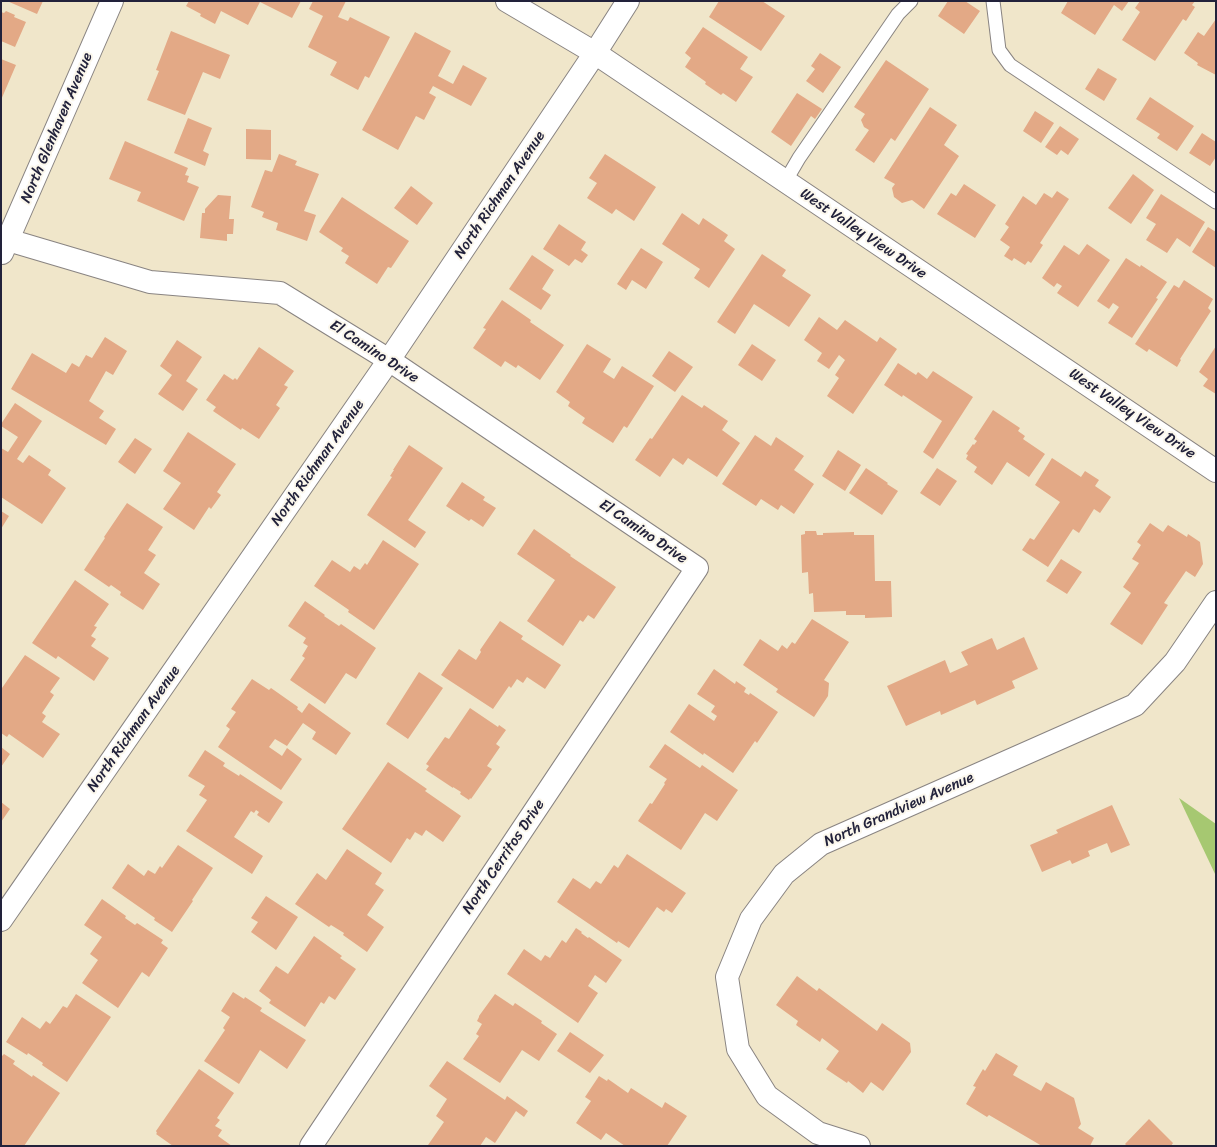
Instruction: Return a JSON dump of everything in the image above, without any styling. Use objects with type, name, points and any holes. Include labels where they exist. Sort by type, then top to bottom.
[{"type":"street","name":"North Glenhaven Avenue","points":[[4,247],[112,1]]},
{"type":"street","name":"West Valley View Drive","points":[[507,1],[595,53],[1216,471]]},
{"type":"street","name":"North Richman Avenue","points":[[1,920],[389,360],[595,53],[628,1]]},
{"type":"street","name":"El Camino Drive","points":[[4,247],[150,282],[280,292],[389,360],[697,568]]},
{"type":"street","name":"North Cerritos Drive","points":[[311,1146],[697,568]]},
{"type":"street","name":"North Grandview Avenue","points":[[859,1146],[818,1133],[767,1096],[738,1049],[727,977],[751,919],[784,874],[821,844],[1136,705],[1175,662],[1216,602]]},
{"type":"lane","points":[[785,182],[799,158],[898,14],[911,1]]},
{"type":"lane","points":[[993,1],[999,50],[1010,65],[1216,202]]},
{"type":"green space","points":[[1179,798],[1216,824],[1216,876]]},
{"type":"building","points":[[7,1],[43,1],[37,14]]},
{"type":"building","points":[[189,1],[301,1],[292,18],[260,2],[248,25],[221,11],[215,24],[186,6]]},
{"type":"building","points":[[313,1],[346,1],[338,17],[348,21],[350,17],[390,37],[369,78],[365,76],[358,90],[330,75],[337,62],[308,47],[323,16],[309,9]]},
{"type":"building","points":[[719,1],[762,1],[785,16],[761,51],[709,17]]},
{"type":"building","points":[[948,1],[965,1],[980,11],[964,34],[938,16]]},
{"type":"building","points":[[1068,1],[1129,1],[1122,11],[1114,5],[1095,35],[1061,13]]},
{"type":"building","points":[[1140,1],[1195,1],[1192,5],[1195,7],[1186,21],[1183,19],[1155,61],[1122,40],[1140,12],[1135,8]]},
{"type":"building","points":[[6,11],[15,15],[14,17],[26,22],[15,47],[1,41],[1,12],[4,13]]},
{"type":"building","points":[[1216,19],[1216,75],[1197,65],[1198,63],[1184,53],[1198,32],[1204,36]]},
{"type":"building","points":[[703,27],[748,57],[740,69],[753,77],[736,102],[723,93],[721,95],[685,67],[691,58],[685,53]]},
{"type":"building","points":[[171,31],[230,55],[220,79],[203,72],[185,115],[147,100],[159,71],[156,70]]},
{"type":"building","points":[[415,32],[451,51],[438,76],[453,84],[463,65],[487,78],[471,106],[433,86],[429,93],[436,97],[424,120],[416,116],[398,150],[362,130]]},
{"type":"building","points":[[820,53],[841,67],[823,93],[806,81],[815,69],[811,66]]},
{"type":"building","points":[[1,59],[16,65],[1,100]]},
{"type":"building","points":[[886,60],[929,89],[895,141],[891,138],[874,163],[855,150],[869,130],[864,127],[861,120],[865,114],[854,107]]},
{"type":"building","points":[[1098,68],[1117,79],[1104,101],[1085,89]]},
{"type":"building","points":[[797,93],[822,109],[815,119],[811,116],[791,146],[771,132]]},
{"type":"building","points":[[1150,97],[1194,126],[1177,151],[1157,138],[1160,134],[1136,119]]},
{"type":"building","points":[[930,107],[957,125],[944,145],[959,156],[924,209],[912,200],[902,203],[894,197],[892,188],[895,184],[884,178]]},
{"type":"building","points":[[1035,111],[1054,123],[1041,143],[1023,131]]},
{"type":"building","points":[[188,118],[212,128],[203,151],[209,154],[205,166],[174,153]]},
{"type":"building","points":[[1060,126],[1079,139],[1068,155],[1061,150],[1057,155],[1045,147]]},
{"type":"building","points":[[246,129],[271,130],[271,160],[246,159]]},
{"type":"building","points":[[1202,133],[1216,142],[1216,157],[1210,166],[1189,153]]},
{"type":"building","points":[[125,141],[188,168],[185,175],[189,176],[187,182],[199,187],[184,221],[137,201],[141,192],[109,179]]},
{"type":"building","points":[[279,154],[297,161],[295,165],[319,174],[304,211],[316,215],[307,241],[276,230],[278,223],[262,217],[264,212],[251,207],[265,170],[272,172]]},
{"type":"building","points":[[605,154],[656,187],[634,221],[616,209],[612,214],[587,198],[597,183],[589,178]]},
{"type":"building","points":[[1133,174],[1154,190],[1131,224],[1108,208]]},
{"type":"building","points":[[964,184],[996,205],[975,238],[937,214],[951,193],[956,196]]},
{"type":"building","points":[[411,186],[433,203],[417,225],[394,208]]},
{"type":"building","points":[[1057,191],[1069,199],[1040,243],[1043,245],[1031,263],[1028,261],[1025,265],[1014,258],[1012,261],[1004,256],[1010,247],[1000,240],[1009,227],[1005,224],[1023,196],[1036,205],[1044,193],[1052,198]]},
{"type":"building","points":[[1161,194],[1205,222],[1190,247],[1177,238],[1167,253],[1146,240],[1156,224],[1146,218]]},
{"type":"building","points":[[218,195],[231,196],[229,219],[234,219],[233,234],[227,234],[227,241],[200,238],[202,213],[205,213],[205,209]]},
{"type":"building","points":[[342,197],[409,241],[391,268],[388,267],[377,284],[345,263],[349,256],[341,251],[343,248],[319,232]]},
{"type":"building","points":[[682,213],[699,225],[703,218],[728,235],[724,241],[735,249],[709,288],[694,278],[700,269],[662,244]]},
{"type":"building","points":[[559,224],[586,242],[581,250],[588,255],[582,263],[575,259],[569,266],[543,249]]},
{"type":"building","points":[[1208,227],[1216,232],[1216,268],[1192,252]]},
{"type":"building","points":[[1087,244],[1110,260],[1078,307],[1057,293],[1062,286],[1057,283],[1054,287],[1042,278],[1064,245],[1079,255]]},
{"type":"building","points":[[641,248],[663,262],[646,289],[632,280],[626,290],[617,284]]},
{"type":"building","points":[[762,254],[786,270],[782,276],[811,295],[789,327],[754,304],[735,334],[717,322]]},
{"type":"building","points":[[532,255],[554,270],[542,289],[551,295],[541,310],[509,289]]},
{"type":"building","points":[[1126,258],[1140,267],[1141,265],[1167,282],[1156,298],[1158,299],[1132,338],[1108,323],[1119,307],[1113,303],[1109,309],[1097,301]]},
{"type":"building","points":[[1184,280],[1213,299],[1208,308],[1211,311],[1180,359],[1181,360],[1177,367],[1149,349],[1147,352],[1135,344],[1174,285],[1179,288]]},
{"type":"building","points":[[502,300],[531,320],[530,322],[564,345],[540,380],[518,365],[516,368],[505,361],[501,367],[473,348],[486,329],[483,328]]},
{"type":"building","points":[[819,317],[837,330],[845,320],[877,342],[880,337],[897,349],[853,414],[827,396],[839,378],[835,375],[845,360],[839,355],[829,369],[817,361],[822,353],[804,340]]},
{"type":"building","points":[[105,337],[127,351],[113,375],[106,371],[89,401],[104,411],[99,418],[116,429],[106,445],[11,389],[32,353],[66,373],[72,363],[79,367],[86,355],[92,358]]},
{"type":"building","points":[[177,340],[202,357],[186,381],[198,389],[183,411],[158,394],[172,375],[160,366]]},
{"type":"building","points":[[587,344],[611,359],[603,372],[614,379],[622,366],[654,386],[627,428],[624,426],[613,443],[582,423],[585,418],[568,406],[570,402],[556,392]]},
{"type":"building","points":[[752,344],[776,360],[762,381],[738,365]]},
{"type":"building","points":[[1216,346],[1216,394],[1203,386],[1208,379],[1199,372]]},
{"type":"building","points":[[259,347],[294,371],[284,385],[288,387],[276,405],[280,408],[259,439],[242,428],[241,430],[213,411],[216,407],[206,400],[224,374],[233,380],[235,378],[237,380]]},
{"type":"building","points":[[669,351],[693,367],[675,392],[652,376]]},
{"type":"building","points":[[898,363],[916,375],[918,372],[927,379],[933,371],[973,397],[933,459],[923,452],[942,421],[903,395],[902,397],[884,385]]},
{"type":"building","points":[[682,395],[702,408],[704,405],[728,421],[722,430],[740,443],[717,477],[688,458],[683,465],[673,458],[660,477],[635,460],[650,438],[652,439]]},
{"type":"building","points":[[15,403],[42,421],[17,459],[23,463],[29,455],[51,470],[48,475],[66,488],[42,524],[1,497],[1,448],[8,452],[18,437],[1,426],[1,424]]},
{"type":"building","points":[[993,410],[1020,428],[1018,431],[1025,436],[1023,439],[1045,454],[1029,477],[1007,462],[992,485],[974,472],[977,467],[966,459],[968,455],[966,454],[977,441],[974,439]]},
{"type":"building","points":[[188,432],[236,464],[217,492],[221,495],[211,509],[209,507],[194,530],[163,509],[181,483],[163,471]]},
{"type":"building","points":[[755,435],[771,446],[776,437],[804,456],[794,470],[814,484],[794,514],[781,505],[778,510],[761,499],[756,506],[722,484]]},
{"type":"building","points":[[135,438],[152,449],[135,474],[118,462]]},
{"type":"building","points":[[409,445],[443,468],[408,520],[426,532],[415,548],[367,515],[392,477],[390,476],[393,470]]},
{"type":"building","points":[[838,450],[861,465],[845,491],[822,476]]},
{"type":"building","points":[[1052,458],[1081,477],[1085,471],[1099,480],[1095,486],[1111,497],[1100,513],[1094,509],[1079,533],[1073,529],[1048,567],[1022,550],[1030,538],[1034,540],[1060,502],[1035,485]]},
{"type":"building","points":[[866,468],[898,491],[882,515],[849,493]]},
{"type":"building","points":[[937,468],[957,481],[940,506],[920,493]]},
{"type":"building","points":[[462,482],[485,497],[483,500],[496,508],[483,527],[471,519],[469,521],[446,506]]},
{"type":"building","points":[[127,503],[163,527],[148,550],[156,555],[144,573],[160,584],[143,610],[120,595],[121,592],[111,585],[109,587],[84,570]]},
{"type":"building","points":[[1,511],[9,516],[1,529]]},
{"type":"building","points":[[1150,523],[1163,532],[1168,525],[1187,537],[1188,534],[1200,542],[1203,564],[1195,577],[1186,571],[1164,603],[1168,605],[1142,645],[1110,624],[1131,593],[1123,587],[1139,563],[1132,559],[1141,545],[1137,542]]},
{"type":"building","points":[[534,529],[571,555],[570,556],[616,587],[594,619],[588,615],[583,622],[580,620],[563,646],[527,621],[555,580],[517,554]]},
{"type":"building","points":[[805,531],[816,531],[817,535],[823,535],[823,533],[854,532],[854,535],[874,535],[875,581],[891,581],[892,617],[865,618],[865,615],[846,615],[846,611],[814,612],[813,593],[809,594],[808,572],[802,573],[801,535],[805,534]]},
{"type":"building","points":[[383,540],[419,564],[374,630],[348,612],[349,610],[314,586],[332,560],[350,572],[354,566],[360,570],[365,563],[367,565]]},
{"type":"building","points":[[1061,559],[1082,572],[1067,594],[1046,581]]},
{"type":"building","points":[[75,580],[109,604],[94,626],[97,627],[91,636],[96,639],[91,646],[109,658],[94,681],[58,656],[56,659],[32,643]]},
{"type":"building","points":[[305,601],[339,626],[341,624],[376,648],[356,679],[346,673],[325,704],[290,680],[305,658],[302,656],[308,646],[303,643],[306,638],[288,626]]},
{"type":"building","points":[[812,619],[849,642],[824,680],[829,683],[828,696],[814,717],[776,692],[778,689],[743,665],[760,639],[778,651],[782,645],[787,649],[792,642],[795,644]]},
{"type":"building","points":[[500,621],[523,636],[521,639],[561,665],[545,689],[527,677],[523,683],[517,679],[511,688],[509,686],[493,709],[441,675],[459,649],[476,660],[481,652],[480,650]]},
{"type":"building","points":[[1024,637],[1038,669],[1012,681],[1015,688],[977,705],[975,700],[941,715],[940,711],[906,726],[887,686],[945,660],[950,673],[968,665],[961,652],[992,638],[997,650]]},
{"type":"building","points":[[25,655],[60,678],[50,692],[54,695],[42,713],[46,716],[42,722],[60,734],[43,758],[9,734],[7,737],[1,733],[1,687],[2,688]]},
{"type":"building","points":[[714,669],[735,684],[736,681],[746,688],[744,692],[749,695],[750,693],[778,712],[757,743],[755,741],[733,773],[704,753],[703,755],[670,732],[689,704],[714,721],[717,716],[711,712],[715,706],[697,694]]},
{"type":"building","points":[[419,672],[443,688],[408,739],[386,724]]},
{"type":"building","points":[[252,679],[269,690],[271,688],[298,707],[297,709],[302,713],[309,703],[351,733],[336,755],[312,739],[316,732],[303,723],[287,746],[275,739],[269,747],[282,756],[287,748],[302,759],[281,790],[218,747],[230,729],[226,726],[236,712],[231,709]]},
{"type":"building","points":[[470,708],[498,727],[499,725],[506,730],[496,744],[500,747],[487,766],[492,769],[469,800],[460,794],[461,792],[426,770],[429,766],[426,764],[445,737],[449,739]]},
{"type":"building","points":[[665,744],[700,768],[702,765],[738,790],[717,821],[705,813],[681,850],[638,821],[650,803],[652,804],[667,779],[649,767]]},
{"type":"building","points":[[1,747],[10,754],[1,767]]},
{"type":"building","points":[[205,750],[225,763],[223,766],[239,776],[240,774],[283,802],[269,823],[257,815],[259,812],[256,810],[254,813],[251,811],[234,837],[263,856],[252,874],[186,831],[207,800],[199,795],[205,786],[188,776]]},
{"type":"building","points":[[388,762],[427,789],[425,791],[461,816],[443,842],[426,830],[422,836],[415,832],[410,840],[407,838],[391,863],[342,829]]},
{"type":"building","points":[[1,802],[10,809],[1,822]]},
{"type":"building","points":[[1112,805],[1130,845],[1111,853],[1107,843],[1088,851],[1090,856],[1072,864],[1070,860],[1042,872],[1030,845],[1058,833],[1056,830]]},
{"type":"building","points":[[178,845],[213,868],[172,932],[154,920],[155,918],[112,888],[128,864],[144,876],[148,870],[155,874],[160,866],[162,868]]},
{"type":"building","points":[[347,849],[382,873],[375,884],[384,890],[367,915],[384,927],[367,952],[343,935],[344,933],[331,925],[329,927],[295,904],[317,873],[326,880]]},
{"type":"building","points":[[627,854],[686,893],[672,913],[666,909],[664,912],[657,907],[629,948],[618,941],[617,943],[557,902],[573,878],[590,889],[596,881],[601,884],[614,865],[618,868]]},
{"type":"building","points":[[266,896],[298,917],[276,950],[251,932],[258,922],[251,918]]},
{"type":"building","points":[[102,899],[126,916],[125,918],[135,925],[137,923],[163,940],[161,943],[168,948],[149,977],[142,972],[118,1008],[82,983],[98,960],[90,954],[102,937],[84,925]]},
{"type":"building","points":[[576,928],[588,938],[589,937],[622,960],[606,983],[595,975],[588,986],[598,993],[578,1023],[507,974],[524,949],[541,961],[545,955],[550,958],[562,940],[566,943]]},
{"type":"building","points":[[314,936],[342,956],[340,958],[356,969],[335,1000],[329,996],[324,1004],[321,1002],[305,1027],[269,1003],[271,1000],[259,991],[276,966],[288,974]]},
{"type":"building","points":[[797,976],[817,991],[819,988],[877,1031],[882,1023],[910,1043],[911,1052],[883,1091],[871,1082],[863,1093],[848,1081],[847,1083],[826,1069],[839,1051],[822,1038],[820,1042],[796,1025],[798,1021],[776,1005]]},
{"type":"building","points":[[233,992],[244,999],[245,997],[262,1008],[260,1011],[306,1040],[287,1069],[260,1050],[239,1084],[204,1061],[225,1030],[223,1028],[230,1017],[221,1011]]},
{"type":"building","points":[[76,994],[111,1017],[67,1082],[42,1065],[43,1063],[28,1053],[27,1055],[6,1042],[22,1017],[40,1029],[46,1021],[50,1024],[63,1006],[67,1008]]},
{"type":"building","points":[[495,994],[513,1006],[515,1003],[542,1021],[541,1023],[557,1034],[539,1061],[522,1050],[500,1083],[463,1059],[479,1036],[476,1034],[482,1024],[477,1021],[479,1016]]},
{"type":"building","points":[[570,1032],[604,1055],[590,1073],[557,1051]]},
{"type":"building","points":[[996,1053],[1018,1066],[1013,1075],[1041,1091],[1046,1082],[1074,1098],[1081,1124],[1078,1128],[1094,1138],[1090,1146],[1042,1146],[989,1115],[987,1117],[966,1104],[976,1087],[973,1086],[983,1069],[985,1071]]},
{"type":"building","points":[[4,1054],[15,1061],[13,1064],[60,1093],[24,1146],[1,1146],[1,1055],[2,1056]]},
{"type":"building","points":[[447,1061],[505,1100],[507,1096],[528,1111],[524,1117],[516,1111],[495,1143],[486,1137],[480,1146],[428,1145],[444,1122],[436,1116],[447,1099],[429,1086]]},
{"type":"building","points":[[199,1069],[234,1093],[217,1118],[220,1120],[215,1126],[222,1130],[218,1136],[232,1146],[173,1146],[156,1134],[156,1131]]},
{"type":"building","points":[[599,1076],[607,1081],[608,1079],[628,1093],[631,1088],[662,1108],[665,1102],[687,1116],[667,1146],[625,1146],[606,1133],[601,1140],[576,1123],[591,1101],[585,1097]]},
{"type":"building","points":[[1149,1119],[1173,1143],[1171,1146],[1127,1146],[1125,1144]]}]
